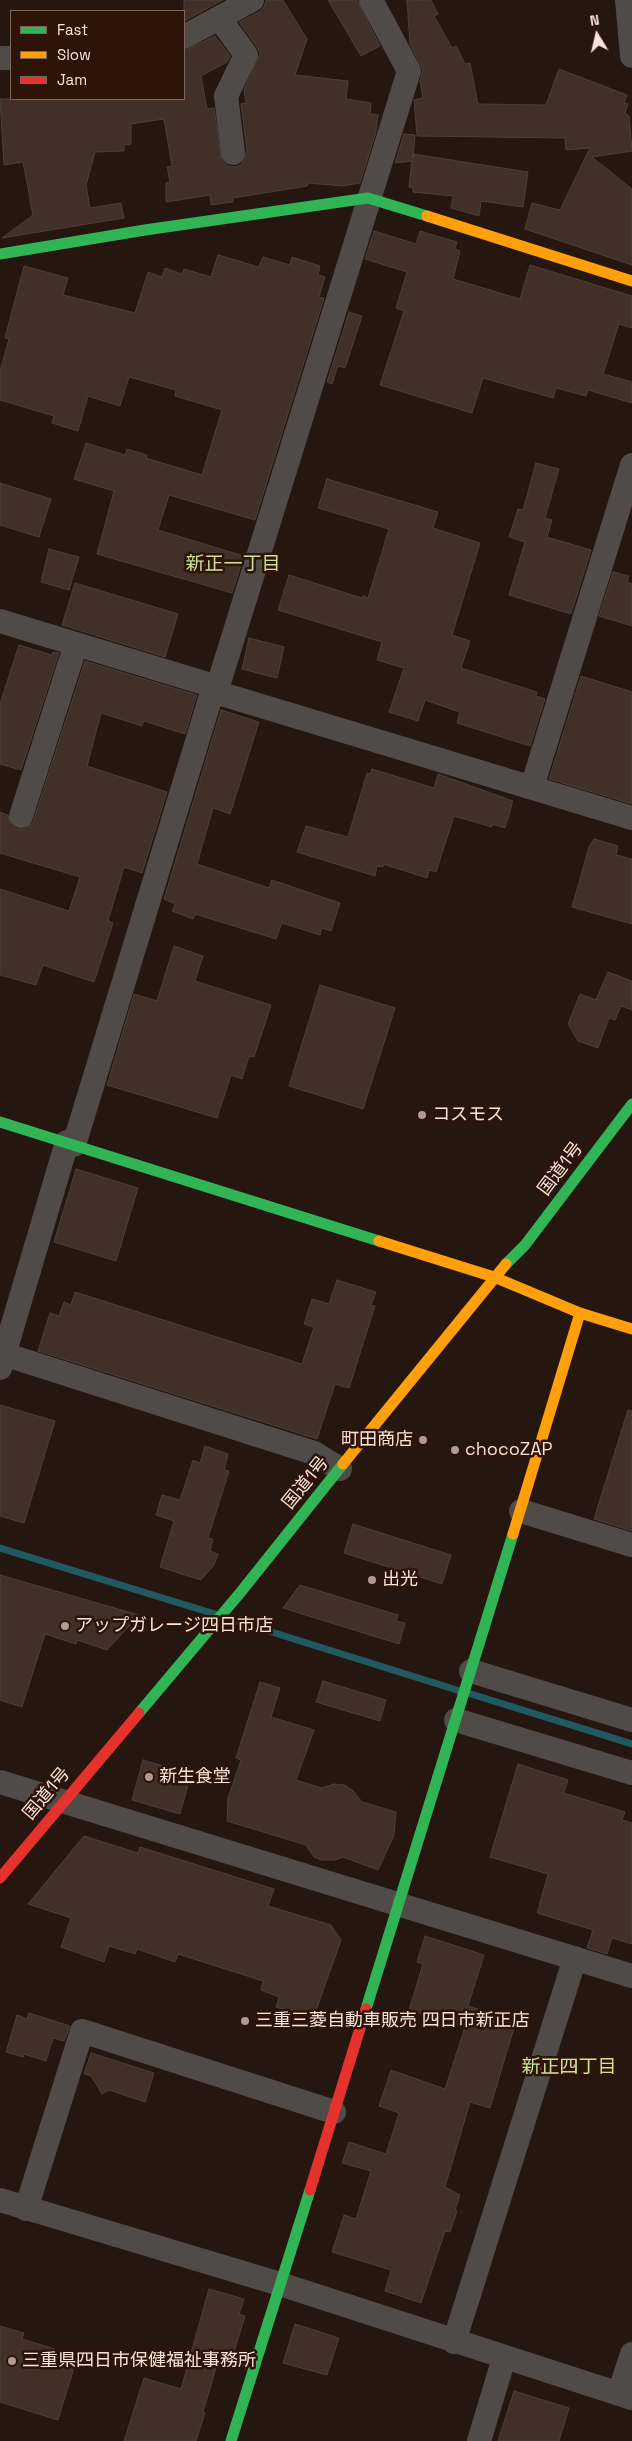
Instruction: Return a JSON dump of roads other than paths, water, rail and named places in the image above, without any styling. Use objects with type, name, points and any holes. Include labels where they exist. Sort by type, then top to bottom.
[{"type":"main road","points":[[0,254],[145,230],[368,198],[632,281]]},
{"type":"main road","name":"国道1号","points":[[0,1878],[240,1593],[494,1277],[525,1244],[632,1104]]},
{"type":"main road","points":[[0,1122],[494,1277],[580,1313],[632,1329]]},
{"type":"main road","points":[[231,2441],[400,1903],[580,1313]]},
{"type":"street","points":[[185,36],[252,0]]},
{"type":"street","points":[[340,1469],[314,1454],[2,1359],[409,71],[372,0]]},
{"type":"street","points":[[627,0],[632,56]]},
{"type":"street","points":[[220,19],[246,55],[226,96],[233,153]]},
{"type":"street","points":[[532,787],[632,465]]},
{"type":"street","points":[[0,621],[215,688],[225,696],[632,818]]},
{"type":"street","points":[[21,816],[76,644]]},
{"type":"street","points":[[521,1511],[632,1545]]},
{"type":"street","points":[[470,1674],[632,1720]]},
{"type":"street","points":[[458,1714],[632,1773]]},
{"type":"street","points":[[0,1782],[400,1903],[632,1976]]},
{"type":"street","points":[[454,2342],[575,1958]]},
{"type":"street","points":[[26,2209],[82,2031],[334,2112]]},
{"type":"street","points":[[0,2200],[280,2284],[454,2342],[626,2396],[632,2354]]},
{"type":"street","points":[[479,2441],[504,2358]]},
{"type":"waterway","points":[[0,1548],[215,1614]]},
{"type":"waterway","points":[[227,1618],[460,1691]]},
{"type":"waterway","points":[[471,1694],[632,1744]]},
{"type":"place","name":"コスモス","points":[[422,1115]]},
{"type":"place","name":"町田商店","points":[[423,1440]]},
{"type":"place","name":"chocoZAP","points":[[455,1450]]},
{"type":"place","name":"出光","points":[[372,1580]]},
{"type":"place","name":"アップガレージ四日市店","points":[[65,1626]]},
{"type":"place","name":"新生食堂","points":[[149,1777]]},
{"type":"place","name":"三重三菱自動車販売 四日市新正店","points":[[245,2021]]},
{"type":"place","name":"三重県四日市保健福祉事務所","points":[[12,2361]]},
{"type":"district","name":"新正一丁目","points":[[233,565]]},
{"type":"district","name":"新正四丁目","points":[[569,2068]]}]
